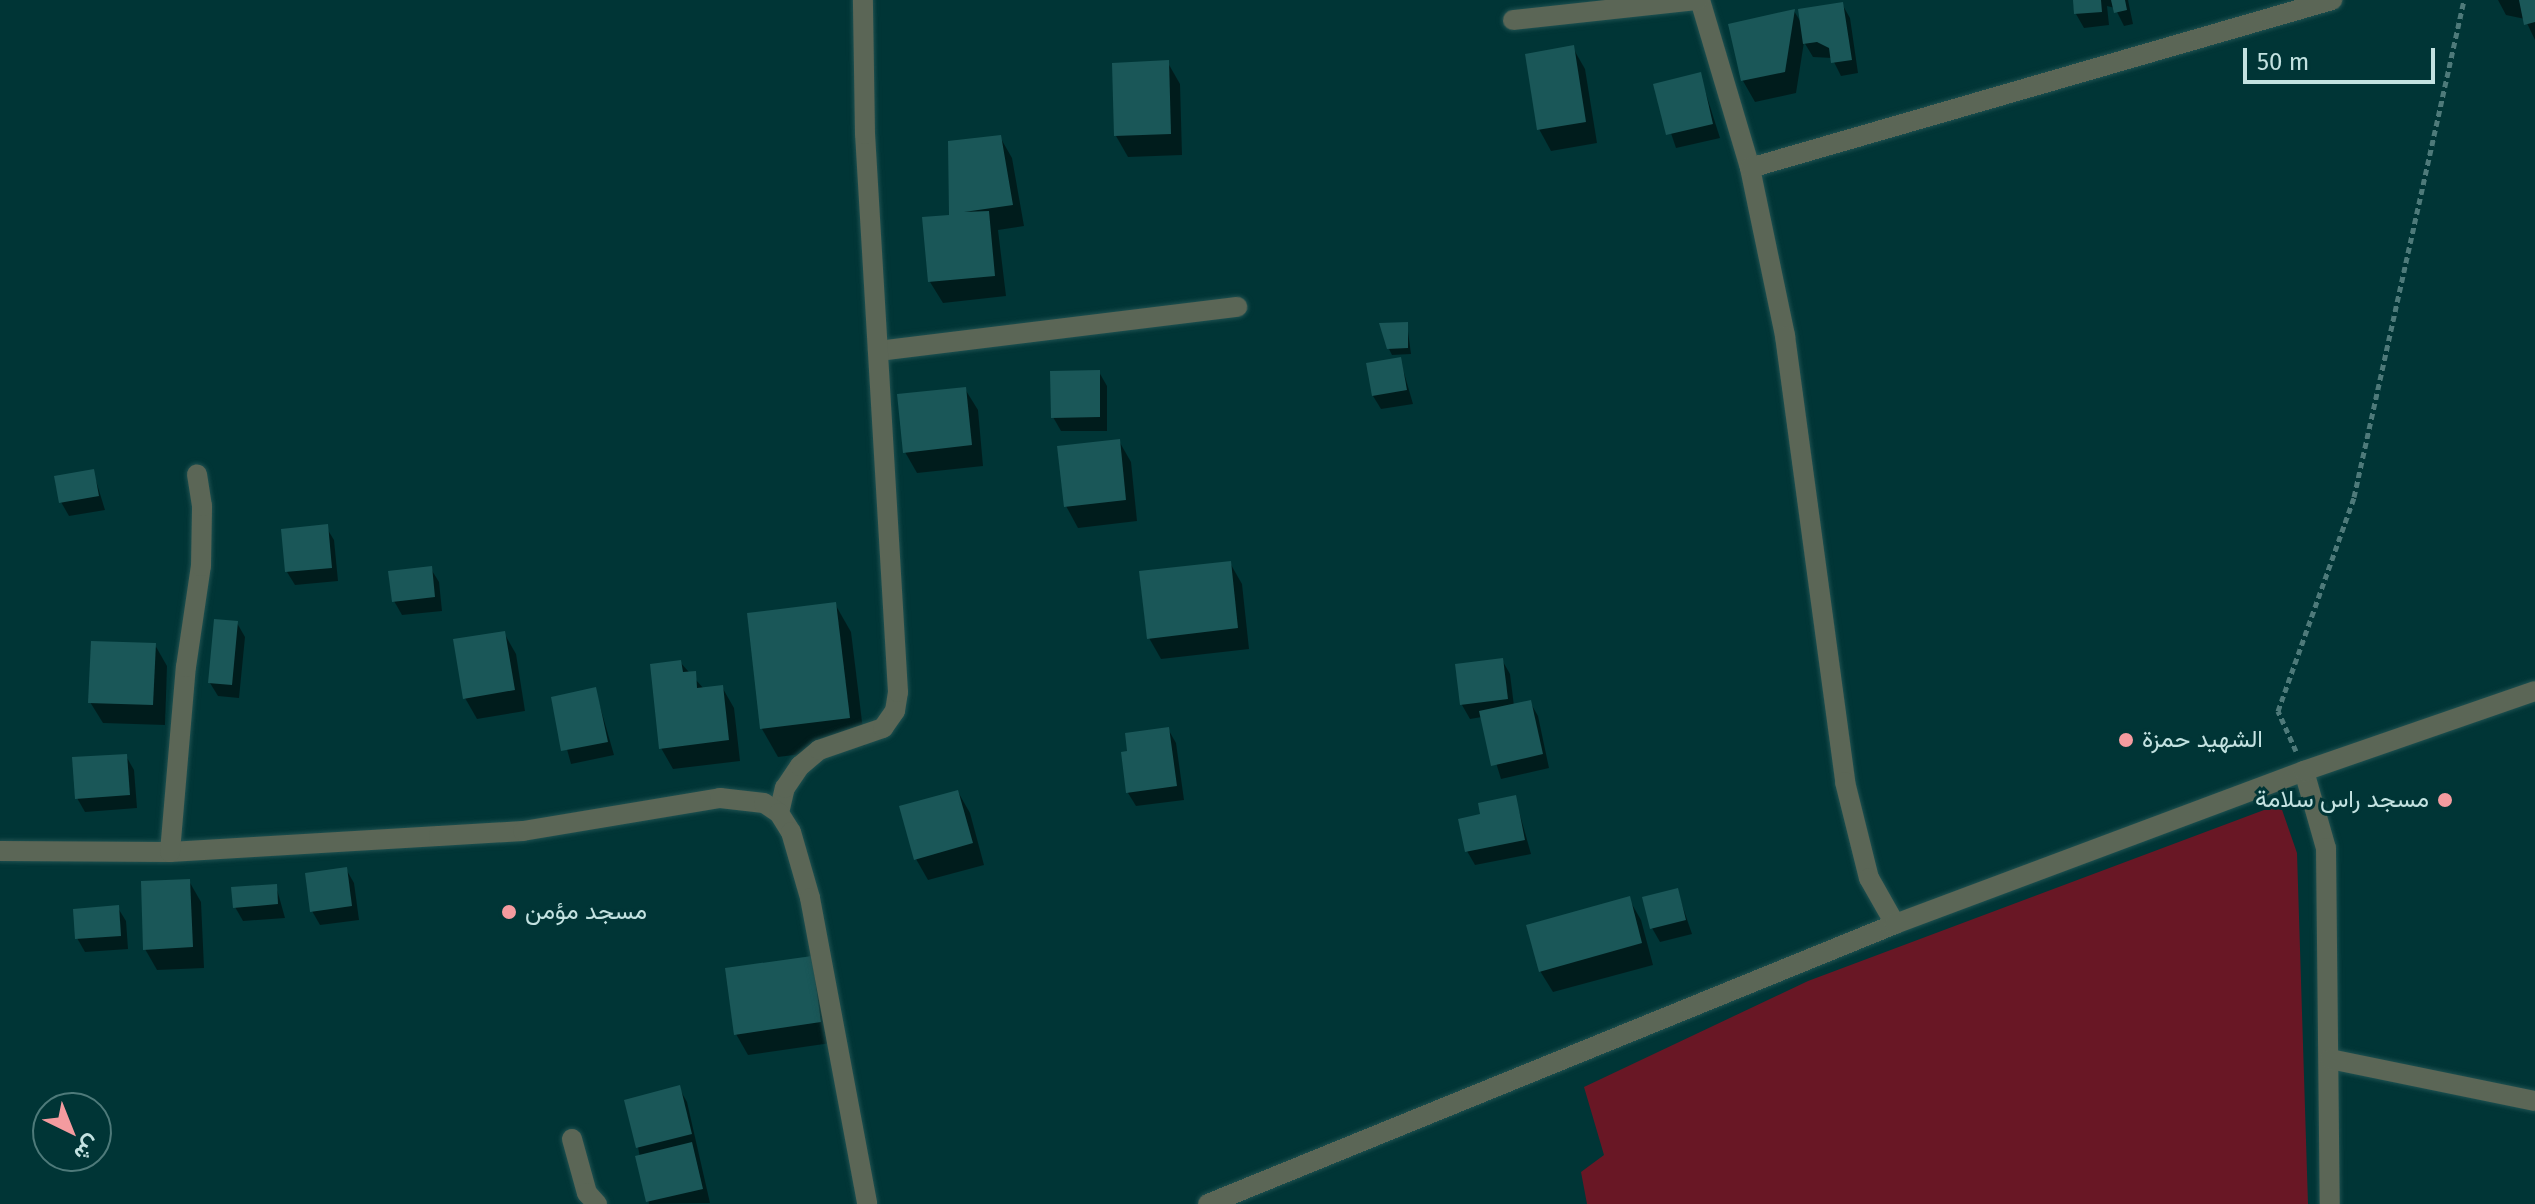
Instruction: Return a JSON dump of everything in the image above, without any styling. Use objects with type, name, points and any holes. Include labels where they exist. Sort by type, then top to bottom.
[{"type":"street","points":[[779,813],[785,788],[800,766],[819,750],[883,728],[895,711],[863,0]]},
{"type":"street","points":[[1513,20],[1699,0],[1750,168],[1785,336],[1809,491],[1845,782],[1869,878],[1895,924]]},
{"type":"street","points":[[1750,168],[2332,0]]},
{"type":"street","points":[[878,351],[1237,307]]},
{"type":"street","points":[[170,852],[186,667],[201,566],[202,506],[197,474]]},
{"type":"street","points":[[1208,1204],[1895,924],[2304,771],[2535,691]]},
{"type":"street","points":[[2304,771],[2326,848],[2330,1204]]},
{"type":"street","points":[[0,851],[170,852],[523,831],[720,798],[764,803],[779,813],[791,832],[810,898],[867,1204]]},
{"type":"street","points":[[2330,1059],[2535,1101]]},
{"type":"street","points":[[572,1139],[587,1193],[597,1204]]},
{"type":"path","points":[[2304,771],[2278,711],[2354,497],[2464,0]]},
{"type":"shaded area","points":[[2280,804],[2297,853],[2308,1204],[1587,1204],[1581,1172],[1604,1155],[1584,1087],[1808,981]]},
{"type":"building","points":[[2073,0],[2101,0],[2102,12],[2074,14]]},
{"type":"building","points":[[2111,0],[2125,0],[2127,10],[2114,13]]},
{"type":"building","points":[[2519,0],[2535,0],[2535,22],[2524,25]]},
{"type":"building","points":[[1843,2],[1852,60],[1831,63],[1829,48],[1817,42],[1803,44],[1798,9]]},
{"type":"building","points":[[1795,9],[1785,72],[1741,81],[1728,24]]},
{"type":"building","points":[[1574,45],[1586,122],[1537,130],[1525,54]]},
{"type":"building","points":[[1169,60],[1171,134],[1114,136],[1112,63]]},
{"type":"building","points":[[1701,72],[1713,124],[1666,135],[1653,84]]},
{"type":"building","points":[[1001,135],[1013,205],[964,212],[989,211],[995,276],[928,282],[922,217],[949,215],[948,141]]},
{"type":"building","points":[[1408,322],[1408,348],[1387,349],[1379,323]]},
{"type":"building","points":[[1401,357],[1407,390],[1372,396],[1366,363]]},
{"type":"building","points":[[1100,370],[1100,417],[1051,418],[1050,371]]},
{"type":"building","points":[[966,387],[972,445],[903,453],[897,394]]},
{"type":"building","points":[[1120,439],[1126,500],[1064,507],[1057,446]]},
{"type":"building","points":[[94,469],[99,496],[59,503],[54,476]]},
{"type":"building","points":[[328,524],[332,568],[285,572],[281,529]]},
{"type":"building","points":[[1231,561],[1238,628],[1147,639],[1139,571]]},
{"type":"building","points":[[432,566],[435,597],[392,602],[388,571]]},
{"type":"building","points":[[836,602],[850,718],[760,729],[747,613]]},
{"type":"building","points":[[214,619],[238,621],[232,685],[208,683]]},
{"type":"building","points":[[505,631],[515,690],[463,699],[453,639]]},
{"type":"building","points":[[91,641],[156,643],[153,705],[88,703]]},
{"type":"building","points":[[1503,658],[1508,699],[1460,705],[1455,664]]},
{"type":"building","points":[[681,660],[683,672],[696,671],[697,688],[723,685],[729,740],[659,749],[650,664]]},
{"type":"building","points":[[596,687],[608,742],[561,751],[551,697]]},
{"type":"building","points":[[1531,700],[1543,754],[1491,766],[1479,711]]},
{"type":"building","points":[[1169,727],[1177,786],[1126,793],[1121,752],[1127,751],[1125,733]]},
{"type":"building","points":[[127,754],[130,795],[75,799],[72,757]]},
{"type":"building","points":[[958,790],[973,843],[914,860],[899,806]]},
{"type":"building","points":[[1516,795],[1525,840],[1465,852],[1458,819],[1480,814],[1478,803]]},
{"type":"building","points":[[347,867],[352,906],[310,912],[305,873]]},
{"type":"building","points":[[190,879],[193,947],[143,950],[141,881]]},
{"type":"building","points":[[277,884],[278,904],[233,908],[231,887]]},
{"type":"building","points":[[1678,888],[1686,920],[1650,929],[1642,897]]},
{"type":"building","points":[[1630,896],[1642,943],[1539,972],[1526,925]]},
{"type":"building","points":[[119,905],[121,936],[75,939],[73,909]]},
{"type":"building","points":[[812,956],[821,1022],[734,1035],[725,968]]},
{"type":"building","points":[[680,1085],[692,1134],[636,1148],[624,1100]]},
{"type":"building","points":[[692,1142],[703,1189],[646,1202],[635,1156]]},
{"type":"place","name":"الشهيد حمزة","points":[[2126,740]]},
{"type":"place","name":"مسجد راس سلامة","points":[[2445,800]]},
{"type":"place","name":"مسجد مؤمن","points":[[509,912]]}]
